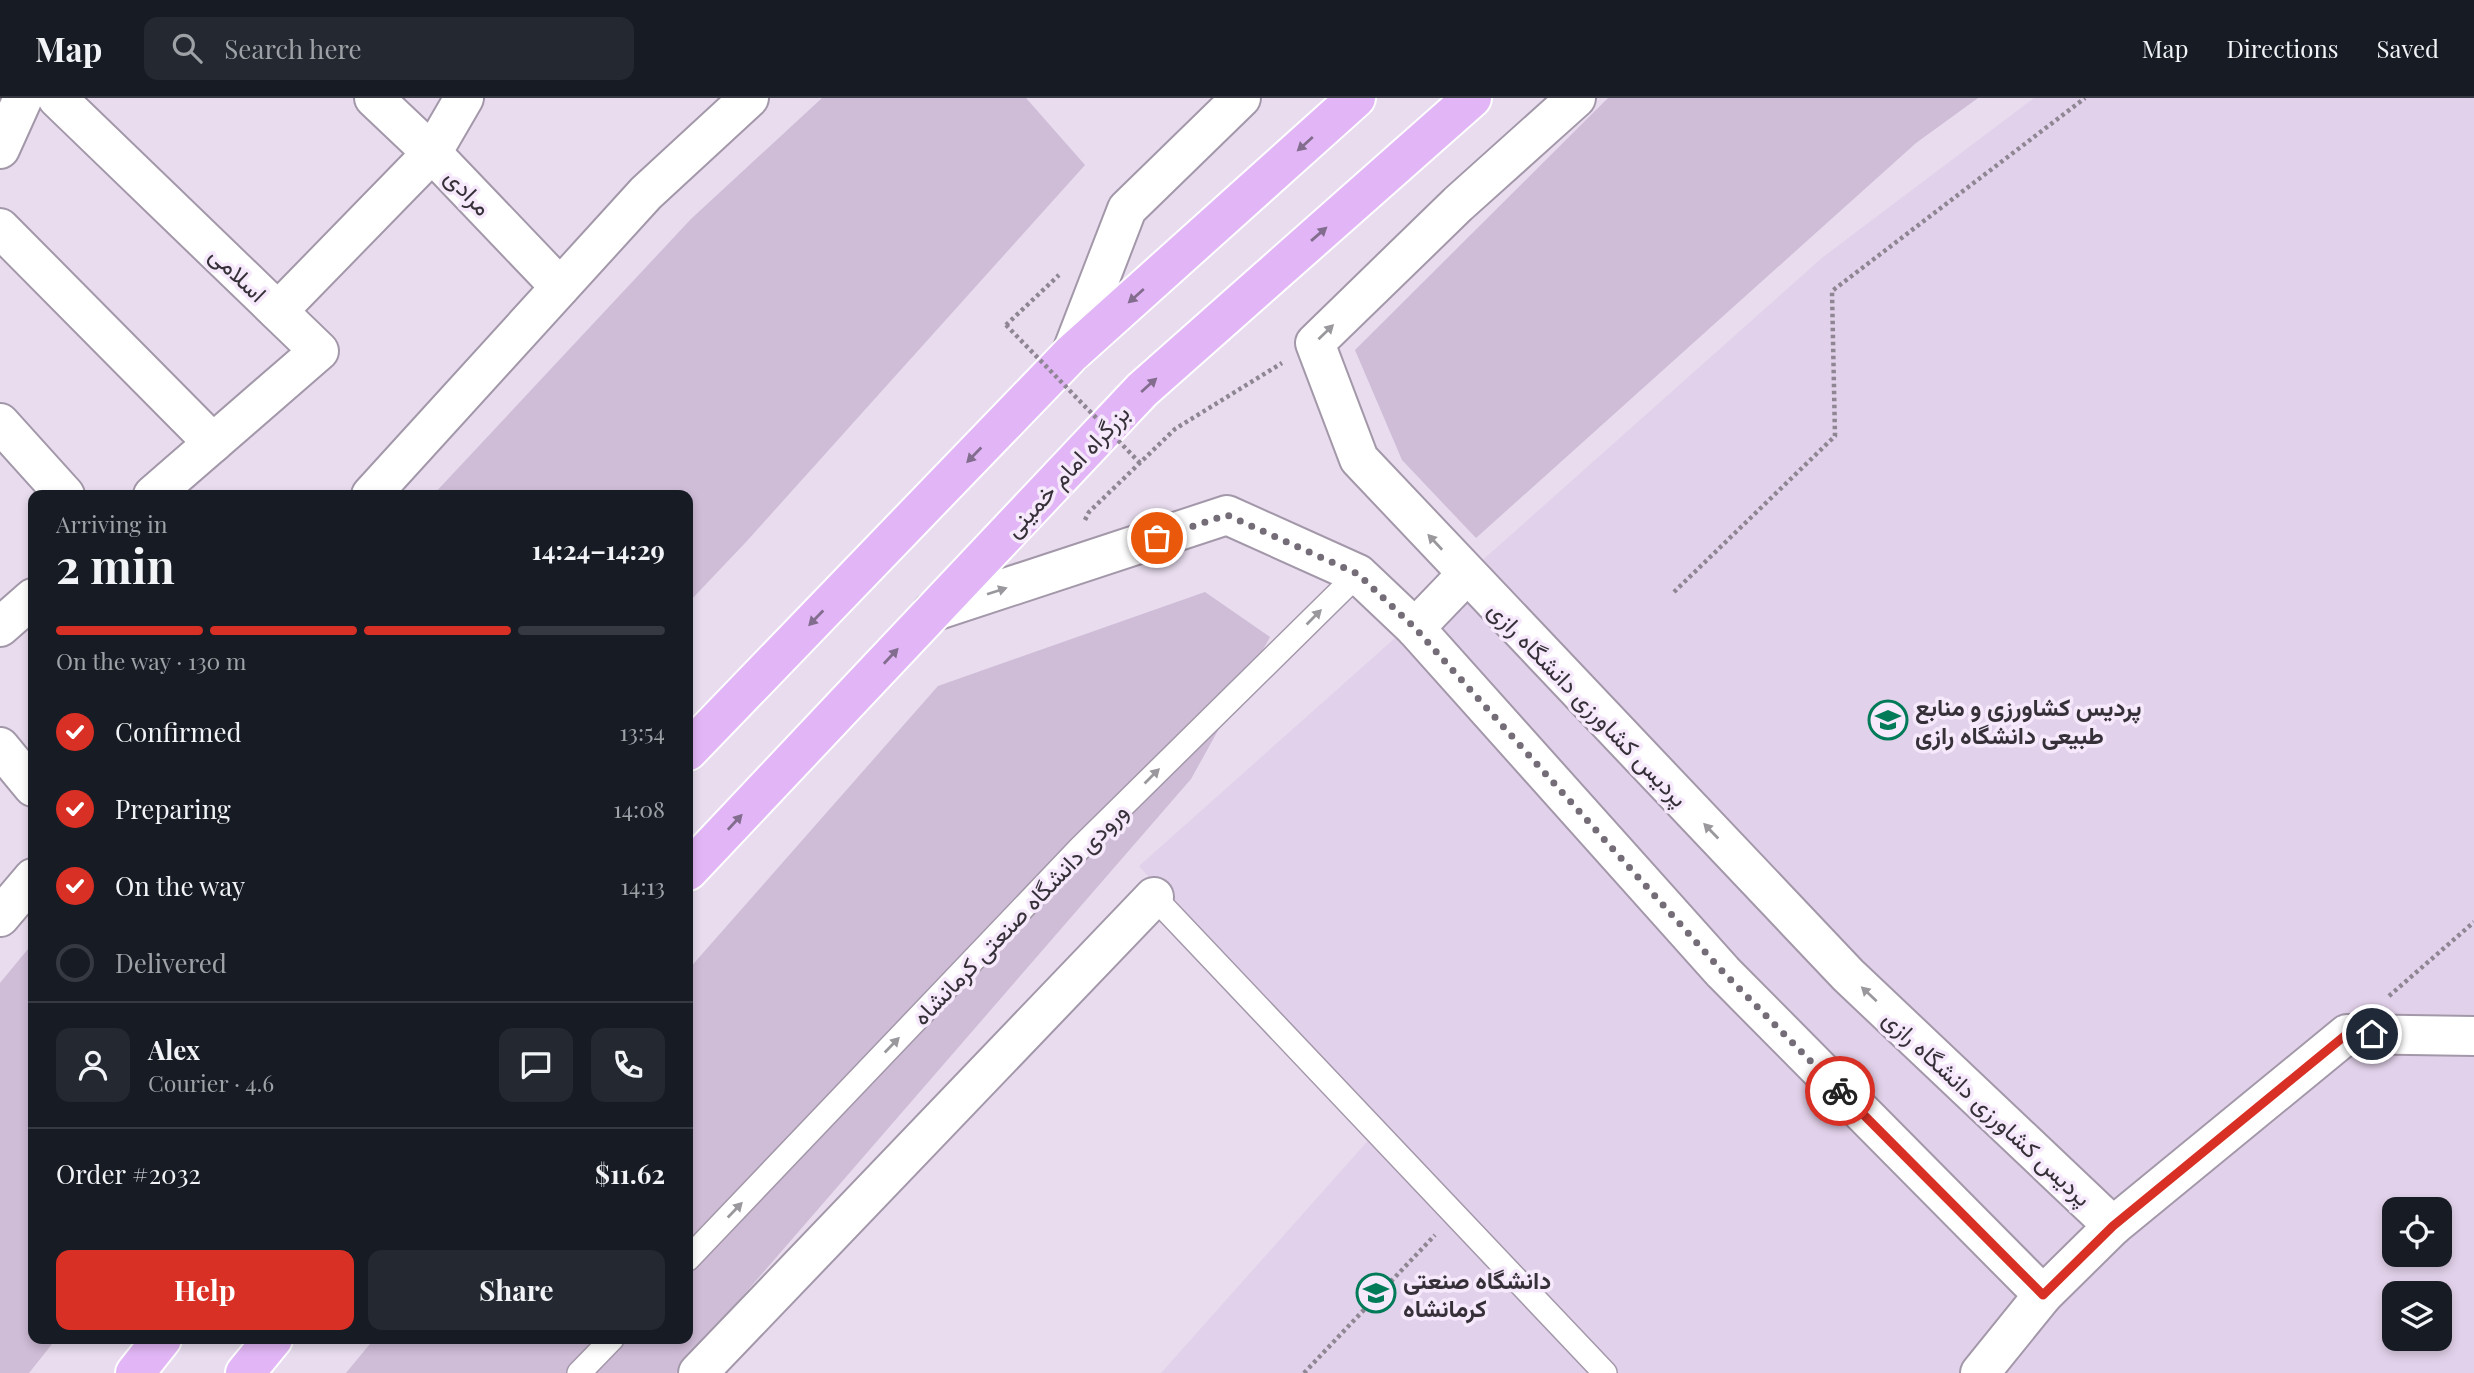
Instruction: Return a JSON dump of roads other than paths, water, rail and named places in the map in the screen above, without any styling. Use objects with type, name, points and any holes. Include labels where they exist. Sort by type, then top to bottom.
[{"type":"highway","points":[[693,746],[1071,354],[1356,98]]},
{"type":"highway","name":"بزرگراه امام خمینی","points":[[693,866],[1142,390],[1472,98]]},
{"type":"highway","points":[[135,1373],[158,1344]]},
{"type":"highway","points":[[245,1373],[269,1344]]},
{"type":"street","points":[[0,149],[23,98]]},
{"type":"street","name":"اسلامی","points":[[57,98],[319,351],[159,490]]},
{"type":"street","name":"مرادی","points":[[374,98],[432,153],[560,287]]},
{"type":"street","points":[[278,311],[432,153],[464,98]]},
{"type":"street","points":[[376,490],[646,193],[749,98]]},
{"type":"street","name":"پردیس کشاورزی دانشگاه رازی","points":[[1576,98],[1458,204],[1315,343],[1359,459],[1466,575],[1849,975],[2113,1226],[2043,1295],[1980,1373]]},
{"type":"street","points":[[1071,354],[1126,209],[1233,102]]},
{"type":"street","points":[[0,228],[213,443]]},
{"type":"street","points":[[0,423],[60,490]]},
{"type":"street","points":[[932,612],[1227,515],[1358,574],[1415,628],[1723,972],[2043,1295]]},
{"type":"street","points":[[1415,628],[1466,575]]},
{"type":"street","points":[[0,627],[28,602]]},
{"type":"street","points":[[0,747],[28,781]]},
{"type":"street","points":[[0,917],[28,884]]},
{"type":"street","points":[[698,1373],[1154,897]]},
{"type":"street","points":[[2113,1226],[2347,1034],[2474,1036]]},
{"type":"lane","name":"ورودی دانشگاه صنعتی کرمانشاه","points":[[693,1254],[1080,848],[1358,574]]},
{"type":"lane","points":[[1154,897],[1605,1373]]},
{"type":"lane","points":[[579,1373],[607,1344]]},
{"type":"place","name":"پردیس کشاورزی و منابع طبیعی دانشگاه رازی","points":[[1888,720]]},
{"type":"place","name":"دانشگاه صنعتی کرمانشاه","points":[[1376,1293]]}]
